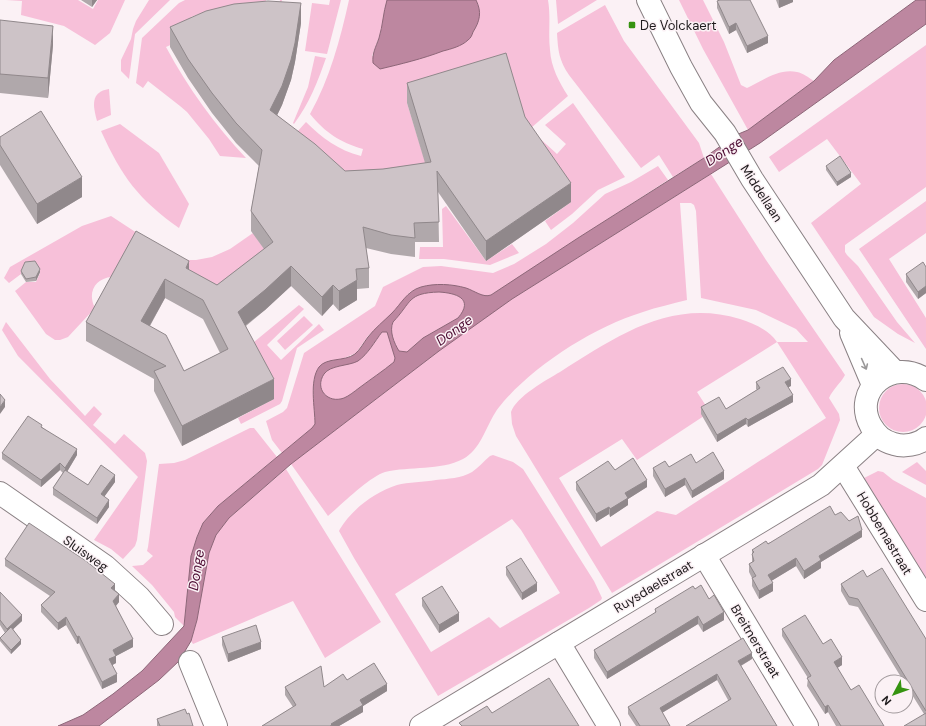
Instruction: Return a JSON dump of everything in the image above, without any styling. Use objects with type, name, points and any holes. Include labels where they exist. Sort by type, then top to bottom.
[{"type":"street","name":"Middellaan","points":[[639,0],[682,67]]},
{"type":"street","name":"Middellaan","points":[[648,0],[701,103],[725,133],[752,179],[844,318],[895,372]]},
{"type":"street","name":"Middellaan","points":[[844,318],[873,385]]},
{"type":"street","points":[[921,447],[900,446],[885,442],[876,435],[866,416],[867,396],[873,385],[882,377],[895,372],[905,371],[918,374],[926,380]]},
{"type":"street","name":"Ruysdaelstraat","points":[[421,726],[821,485],[876,435]]},
{"type":"street","name":"Hobbemastraat","points":[[843,466],[926,600]]},
{"type":"street","name":"Sluisweg","points":[[0,493],[105,566],[139,597],[162,624]]},
{"type":"street","name":"Breitnerstraat","points":[[704,555],[807,726]]},
{"type":"street","points":[[559,643],[610,726]]},
{"type":"street","points":[[190,662],[216,726]]},
{"type":"shaded area","points":[[6,0],[78,0],[93,9],[98,0],[125,0],[110,33],[95,45],[64,26],[21,15],[22,1]]},
{"type":"shaded area","points":[[149,0],[170,0],[135,34],[129,79],[121,71],[121,60],[131,39],[136,21]]},
{"type":"shaded area","points":[[185,0],[266,0],[265,6],[279,8],[280,0],[282,0],[278,19],[204,30],[199,14],[191,17],[197,33],[166,47],[183,77],[203,106],[246,158],[220,156],[209,139],[187,112],[148,81],[143,88],[136,83],[142,38],[179,3]]},
{"type":"shaded area","points":[[330,0],[341,0],[327,54],[305,51],[312,3],[329,5]]},
{"type":"shaded area","points":[[349,0],[387,0],[381,31],[372,56],[451,48],[465,42],[469,39],[477,25],[479,6],[476,0],[548,0],[549,44],[552,62],[556,74],[568,96],[531,128],[407,103],[431,181],[345,191],[297,132],[306,122],[331,143],[361,156],[363,149],[340,140],[327,132],[310,114],[329,73]]},
{"type":"shaded area","points":[[556,0],[597,0],[558,24]]},
{"type":"shaded area","points":[[679,0],[703,0],[724,42],[741,85],[747,88],[777,73],[790,71],[801,73],[814,81],[748,130],[703,49]]},
{"type":"shaded area","points":[[605,5],[624,41],[699,143],[704,158],[673,177],[659,155],[641,168],[569,75],[561,60],[557,33]]},
{"type":"shaded area","points":[[926,45],[926,187],[845,245],[845,252],[847,255],[858,266],[897,322],[915,343],[898,334],[874,317],[811,223],[861,184],[827,139],[779,172],[769,157]]},
{"type":"shaded area","points":[[315,56],[326,58],[313,92],[294,124],[293,123],[308,87]]},
{"type":"shaded area","points":[[109,89],[111,115],[97,121],[94,100],[99,93]]},
{"type":"shaded area","points":[[573,103],[625,177],[598,190],[572,214],[551,230],[545,221],[571,202],[535,150],[536,135],[557,154],[566,144],[545,125]]},
{"type":"shaded area","points":[[120,124],[159,153],[189,204],[179,228],[152,207],[142,197],[132,186],[116,161],[101,131]]},
{"type":"shaded area","points":[[658,166],[668,180],[491,295],[483,296],[467,289],[445,285],[421,287],[410,292],[391,315],[368,336],[356,353],[342,359],[328,361],[319,367],[314,379],[315,424],[312,428],[282,453],[272,440],[266,421],[283,412],[287,408],[304,353],[375,306],[383,287],[423,267],[441,266],[493,273],[514,264],[546,244],[573,223],[605,194],[631,182]]},
{"type":"shaded area","points":[[711,174],[766,260],[845,375],[829,398],[839,414],[840,420],[822,465],[818,469],[612,593],[516,436],[512,424],[511,412],[514,406],[525,395],[532,389],[602,346],[645,324],[667,317],[690,314],[714,314],[740,319],[755,325],[770,334],[777,342],[808,342],[796,329],[756,310],[701,298],[696,211],[694,205],[691,203],[680,203],[687,300],[654,309],[605,327],[586,337],[550,360],[533,373],[504,401],[491,419],[478,445],[463,459],[454,463],[435,467],[385,472],[363,485],[328,516],[291,464],[439,351],[512,299]],"holes":[[[777,342],[826,418],[676,515],[657,511],[601,547],[559,478],[622,439],[637,460],[710,412],[697,392]]]},
{"type":"shaded area","points":[[926,201],[926,233],[889,259],[926,318],[926,349],[859,249]]},
{"type":"shaded area","points":[[446,206],[486,261],[512,244],[519,253],[490,265],[444,259],[419,259],[420,247],[443,247],[442,209]]},
{"type":"shaded area","points":[[111,216],[140,235],[181,258],[188,260],[212,257],[230,249],[253,233],[273,261],[217,305],[112,277],[106,278],[97,283],[92,292],[95,308],[68,337],[55,340],[46,334],[15,291],[26,282],[36,282],[40,273],[35,265],[25,266],[21,274],[9,283],[4,278],[10,267],[82,226]]},
{"type":"shaded area","points":[[439,292],[457,295],[461,298],[464,301],[463,311],[458,318],[423,338],[407,352],[399,351],[392,333],[393,322],[407,304],[415,297],[421,294]]},
{"type":"shaded area","points":[[299,305],[304,309],[267,345],[281,360],[319,324],[324,330],[297,348],[280,404],[241,424],[238,418],[274,399],[248,347]]},
{"type":"shaded area","points":[[304,316],[313,325],[285,350],[277,341]]},
{"type":"shaded area","points":[[6,322],[50,379],[85,416],[94,406],[102,414],[93,425],[115,444],[124,434],[145,453],[147,461],[137,540],[135,546],[123,559],[111,549],[94,540],[138,477],[18,356],[2,330]]},
{"type":"shaded area","points":[[382,332],[387,332],[395,358],[394,362],[344,398],[333,399],[324,394],[321,380],[324,374],[335,367],[358,360],[368,351]]},
{"type":"shaded area","points":[[898,384],[908,384],[917,388],[923,394],[927,403],[927,413],[923,422],[917,428],[908,432],[898,432],[889,428],[883,422],[879,413],[879,403],[883,394],[889,388]]},
{"type":"shaded area","points":[[250,428],[254,428],[277,457],[218,506],[203,523],[191,556],[184,626],[175,617],[174,612],[152,585],[132,566],[143,565],[153,556],[147,551],[159,464],[174,463],[185,460]]},
{"type":"shaded area","points":[[493,455],[513,462],[523,469],[594,581],[602,598],[589,608],[438,696],[339,531],[358,508],[380,492],[401,484],[450,479],[464,476],[474,470]],"holes":[[[512,519],[521,530],[560,593],[500,628],[489,617],[431,652],[395,594]]]},
{"type":"shaded area","points":[[917,462],[926,471],[926,485],[902,472]]},
{"type":"shaded area","points":[[286,469],[381,622],[325,658],[293,601],[193,644],[191,641],[197,620],[209,553],[216,535],[229,518]]},
{"type":"shaded area","points":[[878,471],[883,472],[893,480],[926,498],[926,582],[864,478]]},
{"type":"water","points":[[387,0],[476,0],[480,12],[477,24],[471,36],[463,44],[419,59],[380,69],[373,63],[373,56],[379,38]]},
{"type":"water","name":"Donge","points":[[916,0],[926,0],[926,24],[760,143],[512,299],[439,351],[291,464],[229,518],[216,535],[209,553],[197,620],[191,641],[179,661],[159,680],[99,726],[58,726],[83,715],[142,671],[184,626],[191,556],[203,523],[218,506],[315,424],[313,387],[316,373],[322,364],[346,358],[355,354],[368,337],[412,291],[416,289],[432,285],[449,285],[466,288],[485,296],[491,295],[704,158],[736,135],[748,130],[814,81],[834,60]],"holes":[[[439,292],[457,295],[461,298],[464,301],[463,311],[458,318],[423,338],[407,352],[399,351],[392,333],[393,322],[407,304],[415,297],[421,294]],[[382,332],[387,332],[395,358],[394,362],[344,398],[333,399],[324,394],[321,385],[321,380],[324,374],[335,367],[358,361],[368,351]]]},
{"type":"building","points":[[750,0],[768,36],[747,46],[736,23],[729,27],[717,1]]},
{"type":"building","points":[[268,1],[301,3],[291,60],[282,86],[270,110],[315,144],[345,171],[383,169],[431,162],[407,83],[506,53],[525,117],[571,183],[486,241],[437,171],[439,222],[414,223],[415,238],[391,235],[363,227],[369,268],[356,269],[357,280],[339,291],[333,285],[322,297],[291,266],[238,312],[274,379],[182,426],[154,371],[166,366],[86,322],[136,231],[189,261],[186,268],[217,285],[273,242],[251,211],[262,150],[236,123],[212,93],[188,59],[170,27],[206,11],[234,4]],"holes":[[[165,279],[203,300],[228,349],[184,371],[166,335],[141,321]]]},
{"type":"building","points":[[0,20],[53,26],[48,78],[0,74]]},
{"type":"building","points":[[41,111],[82,177],[37,204],[0,145],[0,137]]},
{"type":"building","points":[[840,156],[851,173],[837,182],[826,166]]},
{"type":"building","points":[[35,261],[40,269],[36,277],[26,279],[21,271],[25,262]]},
{"type":"building","points":[[923,262],[926,267],[926,286],[918,292],[906,274]]},
{"type":"building","points":[[783,367],[791,379],[785,382],[793,395],[748,420],[746,418],[717,435],[701,407],[719,397],[726,409],[760,388],[756,382]]},
{"type":"building","points":[[0,394],[5,400],[0,407]]},
{"type":"building","points":[[28,416],[42,425],[41,427],[77,449],[65,468],[60,463],[41,480],[2,453]]},
{"type":"building","points":[[713,452],[724,471],[692,491],[685,478],[665,489],[653,468],[665,461],[669,467],[691,454],[696,463]]},
{"type":"building","points":[[633,458],[647,480],[625,493],[628,498],[610,509],[609,507],[596,514],[576,482],[608,461],[615,470]]},
{"type":"building","points":[[101,465],[115,475],[101,494],[109,500],[97,518],[53,488],[65,470],[88,485]]},
{"type":"building","points":[[830,506],[835,515],[841,512],[849,521],[858,516],[862,530],[819,556],[821,560],[804,571],[796,558],[768,575],[773,583],[759,591],[752,578],[756,576],[749,564],[754,561],[752,554],[754,552],[752,550],[766,541],[768,544]]},
{"type":"building","points":[[29,523],[86,561],[115,584],[111,588],[119,594],[113,601],[133,639],[113,650],[116,656],[109,659],[117,674],[102,682],[79,636],[77,637],[66,617],[58,623],[41,605],[55,592],[5,559]]},
{"type":"building","points":[[521,558],[537,583],[522,593],[506,567]]},
{"type":"building","points":[[882,568],[926,639],[926,711],[914,691],[914,674],[904,674],[858,599],[849,597],[841,584],[863,570],[867,577]]},
{"type":"building","points":[[701,585],[709,599],[714,595],[724,612],[703,625],[698,616],[607,672],[594,650],[656,612],[655,609],[693,586],[695,589]]},
{"type":"building","points":[[442,586],[459,613],[439,625],[422,598]]},
{"type":"building","points":[[0,592],[22,615],[7,629],[0,620]]},
{"type":"building","points":[[805,615],[823,644],[831,639],[842,657],[834,662],[851,690],[859,685],[874,710],[874,714],[877,714],[884,726],[841,726],[828,705],[825,707],[807,678],[811,676],[810,674],[782,629]]},
{"type":"building","points":[[256,625],[261,642],[228,654],[222,637]]},
{"type":"building","points":[[11,627],[21,640],[11,650],[0,638]]},
{"type":"building","points":[[743,638],[752,653],[738,661],[777,726],[686,726],[731,699],[717,674],[660,708],[670,726],[640,726],[628,707]]},
{"type":"building","points":[[374,663],[387,684],[360,700],[363,705],[331,724],[332,725],[262,726],[296,705],[285,687],[321,666],[324,687],[343,674],[347,680]]},
{"type":"building","points":[[549,678],[579,726],[462,726],[459,723],[487,706],[492,713]]},
{"type":"building","points":[[185,709],[187,714],[189,713],[193,726],[160,726],[157,719]]},
{"type":"building","points":[[926,713],[926,726],[904,726]]},
{"type":"place","name":"De Volckaert","points":[[632,25]]}]
